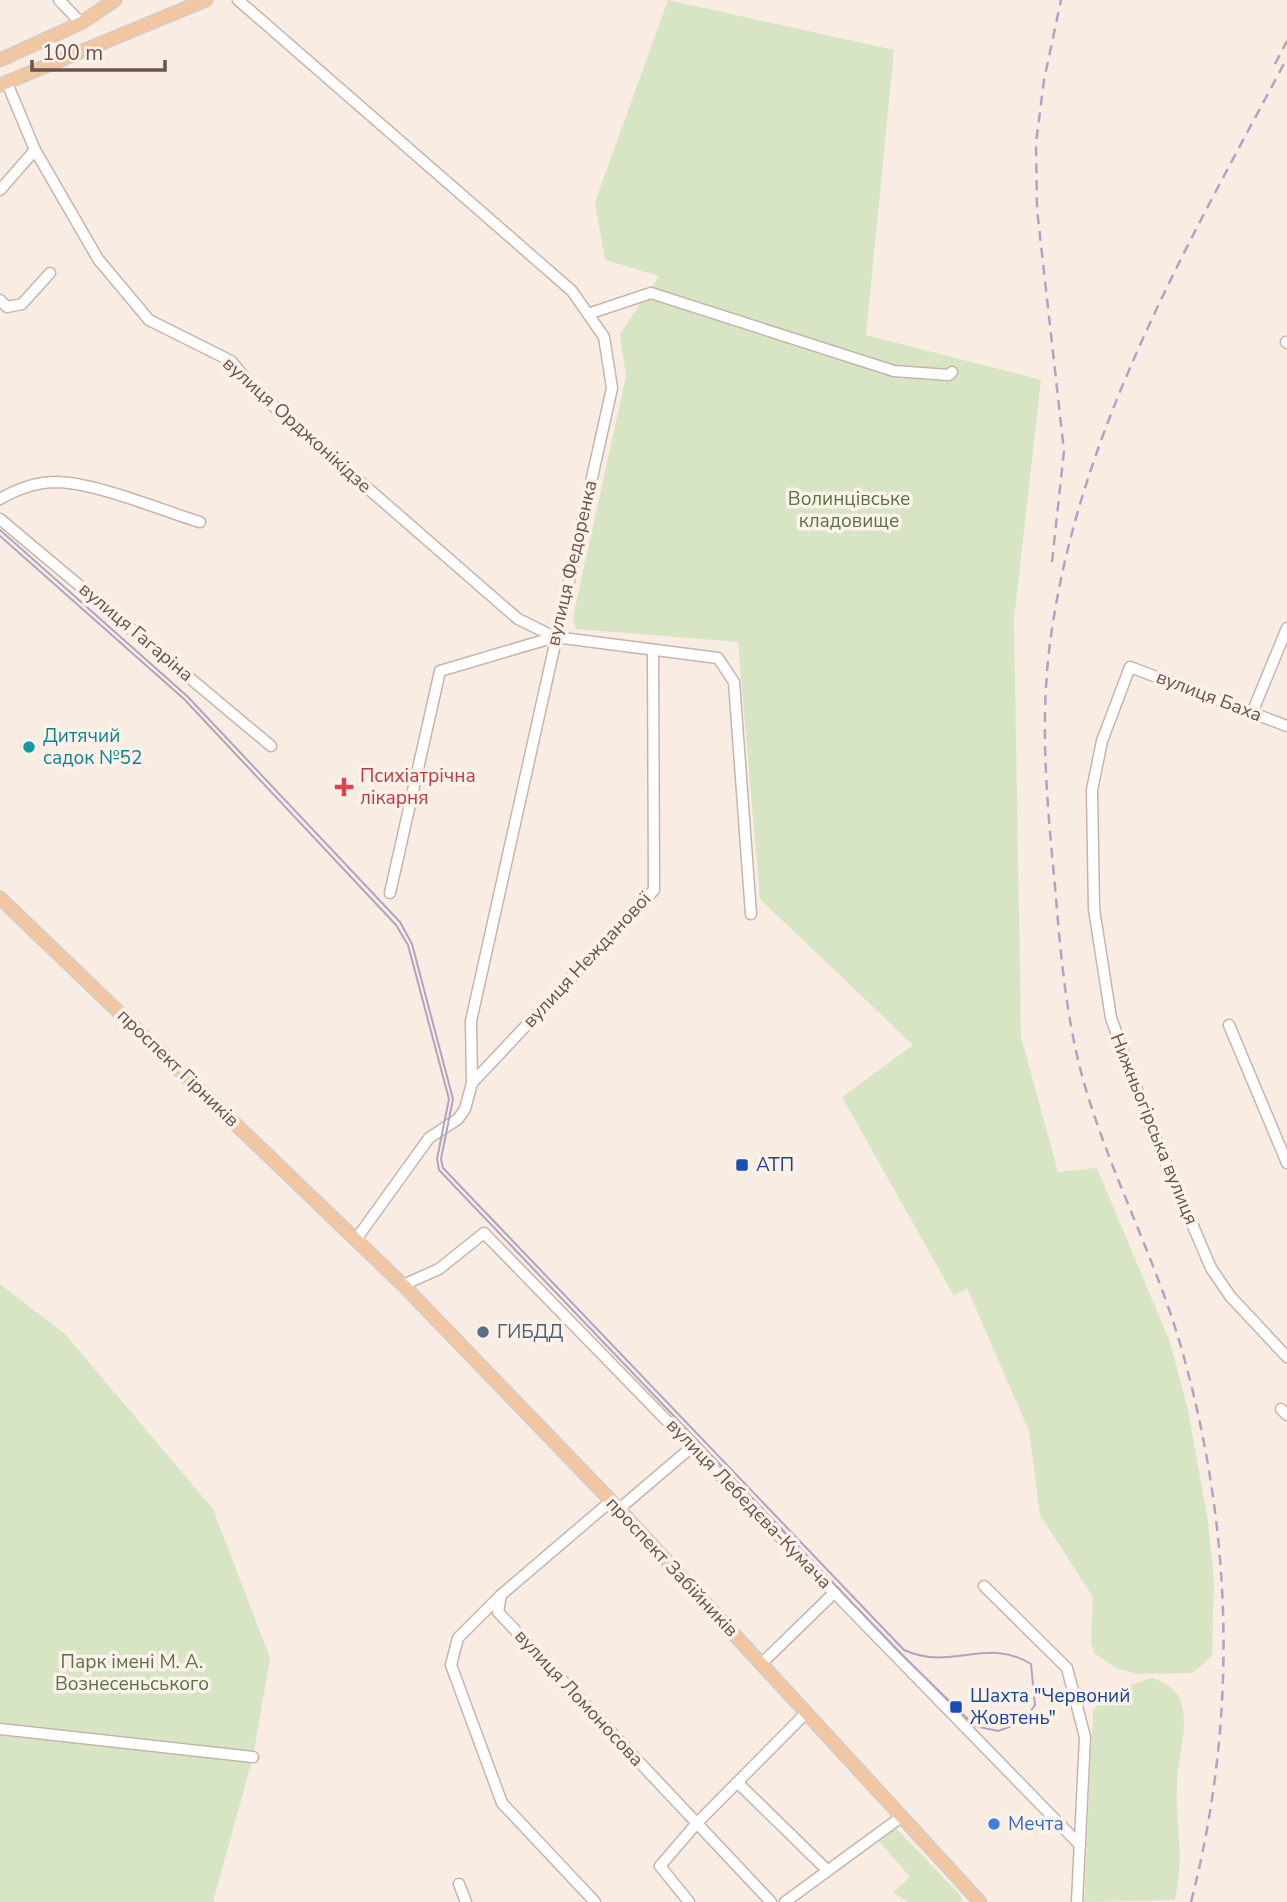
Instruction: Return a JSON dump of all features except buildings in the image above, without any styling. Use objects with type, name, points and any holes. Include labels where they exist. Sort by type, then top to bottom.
[{"type":"main road","points":[[0,60],[81,23],[115,0]]},
{"type":"main road","points":[[4,84],[206,0]]},
{"type":"main road","name":"проспект Гірників","points":[[0,898],[357,1238]]},
{"type":"main road","name":"проспект Забійників","points":[[357,1238],[615,1505],[980,1902]]},
{"type":"street","points":[[59,0],[81,23]]},
{"type":"street","name":"вулиця Федоренка","points":[[239,0],[572,291],[604,337],[612,388],[471,1021],[471,1095],[458,1119],[429,1138],[357,1238]]},
{"type":"street","name":"вулиця Орджонікідзе","points":[[4,84],[35,150],[98,259],[149,320],[231,361],[256,391],[519,619],[555,638]]},
{"type":"street","points":[[0,190],[35,150]]},
{"type":"street","points":[[0,300],[7,307],[22,304],[50,273]]},
{"type":"street","points":[[588,314],[651,293],[894,371],[949,375],[953,372]]},
{"type":"street","points":[[0,499],[27,486],[58,482],[200,522]]},
{"type":"street","name":"вулиця Гагаріна","points":[[0,519],[271,746]]},
{"type":"street","points":[[1252,713],[1287,628]]},
{"type":"street","points":[[390,893],[439,671],[555,638],[718,658],[734,682],[751,914]]},
{"type":"street","name":"вулиця Нежданової","points":[[472,1083],[654,890],[653,650]]},
{"type":"street","name":"вулиця Баха","points":[[1130,667],[1287,726]]},
{"type":"street","name":"Нижньогірська вулиця","points":[[1130,667],[1102,741],[1092,790],[1094,909],[1111,1018],[1151,1128],[1211,1268],[1230,1296],[1287,1357]]},
{"type":"street","points":[[1229,1025],[1287,1163]]},
{"type":"street","name":"вулиця Лебедєва-Кумача","points":[[403,1285],[439,1269],[484,1233],[1080,1845]]},
{"type":"street","points":[[595,1902],[502,1803],[451,1665],[458,1639],[501,1595],[693,1446]]},
{"type":"street","points":[[984,1586],[1067,1668],[1086,1737],[1077,1902]]},
{"type":"street","points":[[761,1664],[835,1592]]},
{"type":"street","name":"вулиця Ломоносова","points":[[501,1595],[498,1612],[771,1902]]},
{"type":"street","points":[[690,1902],[660,1866],[697,1823],[806,1714]]},
{"type":"street","points":[[0,1728],[254,1757]]},
{"type":"street","points":[[737,1783],[827,1870]]},
{"type":"street","points":[[785,1902],[901,1816]]},
{"type":"street","points":[[459,1884],[466,1902]]},
{"type":"green space","name":"Волинцівське кладовище","points":[[668,0],[894,50],[866,335],[1041,380],[1014,619],[1021,1037],[1058,1172],[1097,1168],[1170,1342],[1188,1410],[1208,1522],[1214,1581],[1212,1656],[1193,1673],[1137,1674],[1116,1668],[1094,1653],[1091,1643],[1093,1597],[1040,1515],[1029,1431],[967,1288],[954,1296],[842,1097],[913,1045],[760,899],[738,642],[576,629],[573,617],[626,376],[620,334],[659,276],[605,260],[595,202]]},
{"type":"green space","name":"Парк імені М. А. Вознесеньського","points":[[0,1284],[65,1334],[213,1509],[270,1658],[253,1757],[213,1902],[0,1902]]},
{"type":"green space","points":[[1153,1678],[1174,1690],[1179,1697],[1184,1721],[1177,1782],[1180,1854],[1175,1900],[1084,1902],[1093,1711],[1112,1694]]},
{"type":"green space","points":[[896,1828],[961,1896],[962,1902],[908,1902],[893,1892],[910,1877],[879,1841]]},
{"type":"tram line","points":[[0,530],[187,696],[400,922],[412,944],[453,1099],[441,1159],[443,1168],[904,1650],[938,1658],[999,1653],[1015,1656],[1031,1664],[1035,1705],[1023,1722],[998,1731],[975,1726],[900,1653],[439,1170],[437,1159],[449,1099],[408,945],[396,925],[184,699],[0,536]]},
{"type":"railway","points":[[1052,562],[1064,451],[1037,209],[1036,143],[1044,80],[1061,0]]},
{"type":"railway","points":[[1275,64],[1287,41]]},
{"type":"railway","points":[[1191,1902],[1217,1762],[1223,1691],[1219,1550],[1197,1409],[1179,1340],[1090,1103],[1070,1023],[1049,824],[1045,698],[1051,636],[1065,559],[1086,483],[1113,410],[1177,266],[1287,58]]},
{"type":"place","name":"Дитячий садок №52","points":[[29,747]]},
{"type":"place","name":"Психіатрічна лікарня","points":[[344,787]]},
{"type":"place","name":"АТП","points":[[742,1165]]},
{"type":"place","name":"ГИБДД","points":[[483,1332]]},
{"type":"place","name":"Шахта \"Червоний Жовтень\"","points":[[956,1707]]},
{"type":"place","name":"Мечта","points":[[994,1824]]}]
